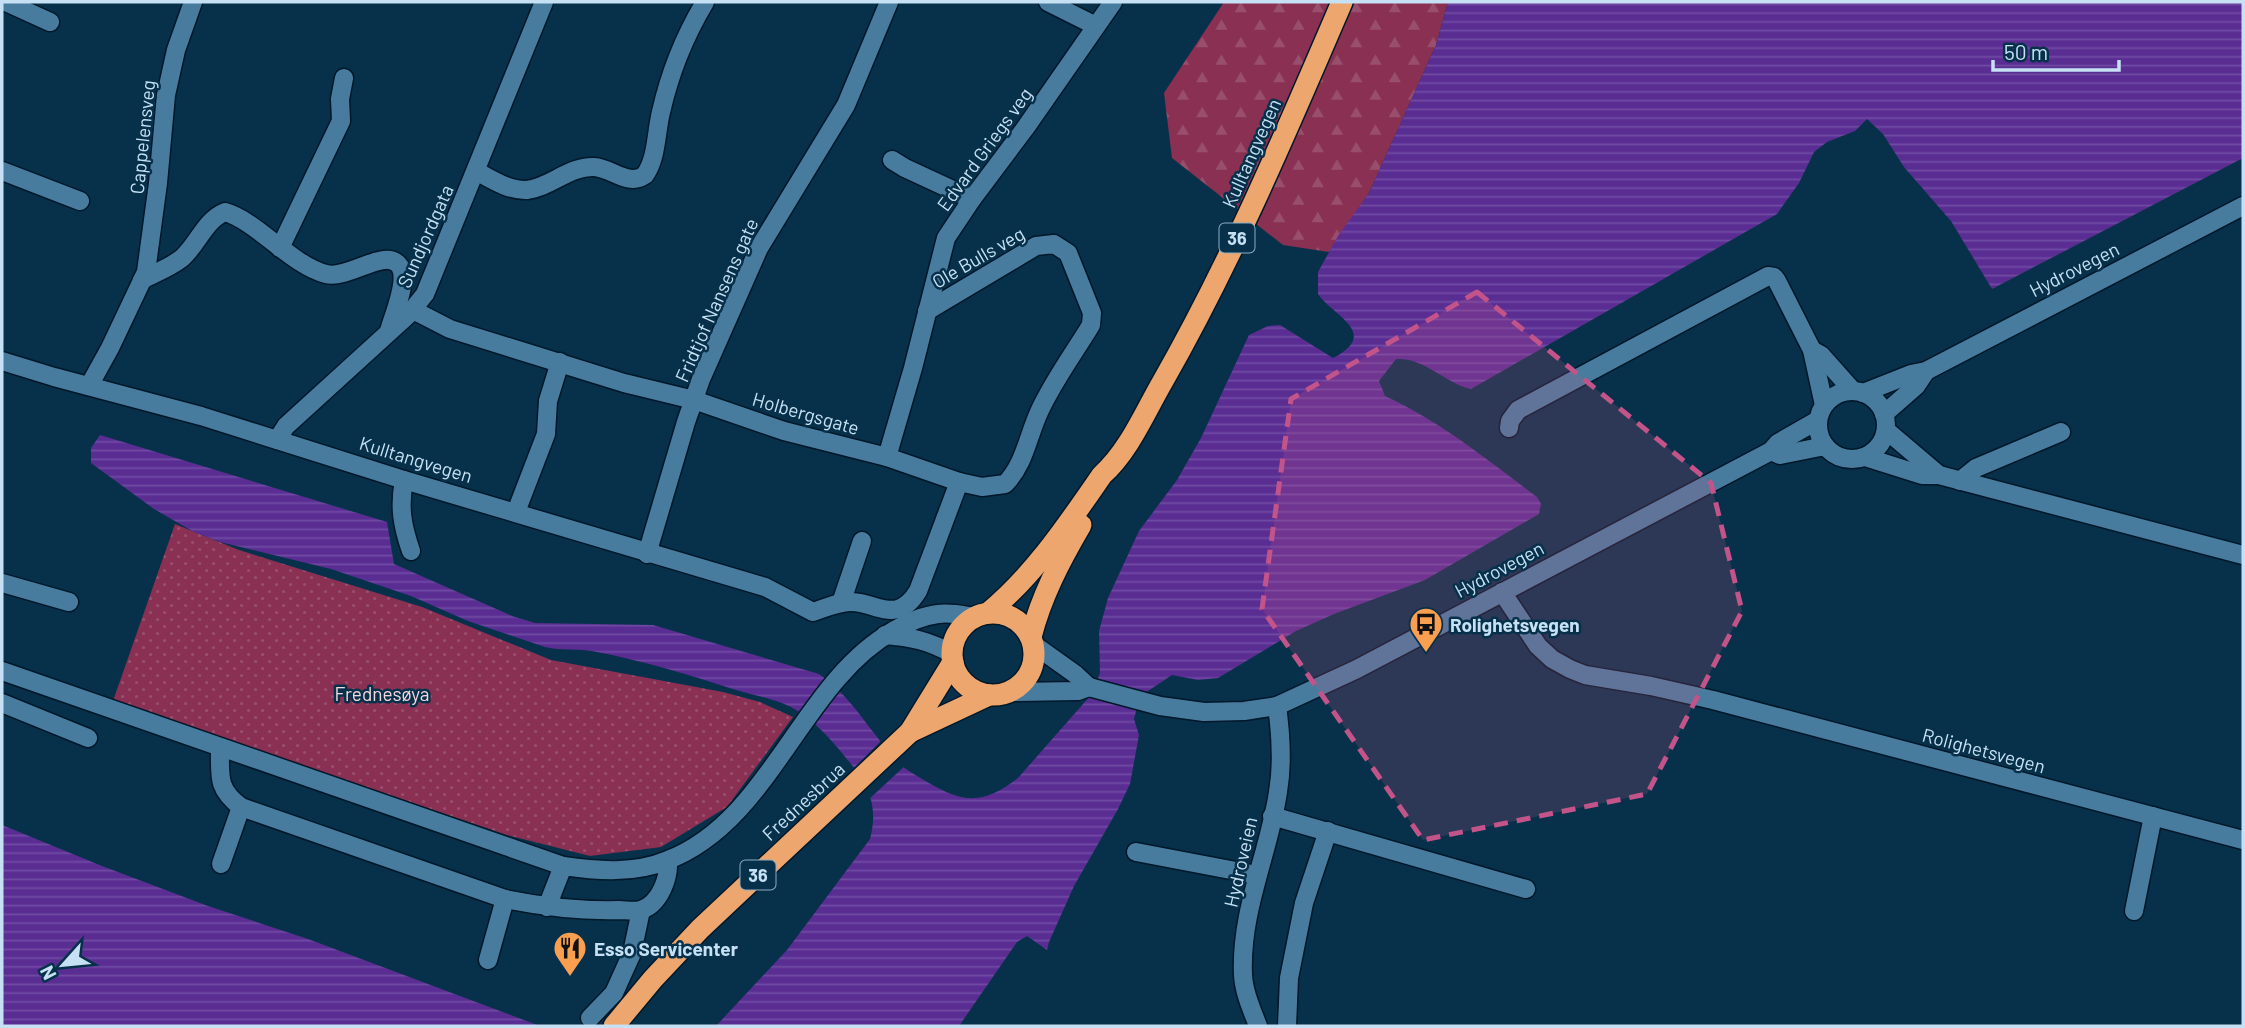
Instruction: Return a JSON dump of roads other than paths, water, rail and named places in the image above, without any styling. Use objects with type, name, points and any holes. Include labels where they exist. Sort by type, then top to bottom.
[{"type":"highway","name":"Kulltangvegen","points":[[981,615],[1008,596],[1038,565],[1102,475],[1113,465],[1165,377],[1250,211],[1342,2]]},
{"type":"highway","name":"Kulltangvegen","points":[[1032,641],[1037,611],[1052,577],[1110,479],[1113,465]]},
{"type":"highway","points":[[981,615],[1001,613],[1013,618],[1024,626],[1032,641]]},
{"type":"highway","name":"36","points":[[910,732],[952,658],[958,632],[981,615]]},
{"type":"highway","name":"36","points":[[910,732],[999,694],[1027,678],[1035,656],[1032,641]]},
{"type":"highway","points":[[952,658],[957,674],[976,692],[999,694]]},
{"type":"highway","name":"Frednesbrua","points":[[614,1026],[700,929],[910,732]]},
{"type":"street","points":[[6,2],[50,22]]},
{"type":"street","name":"Cappelensveg","points":[[89,386],[142,280],[149,255],[170,73],[193,2]]},
{"type":"street","name":"Sundjordgata","points":[[277,440],[286,426],[413,310],[432,281],[544,2]]},
{"type":"street","points":[[476,171],[505,186],[527,190],[583,168],[602,169],[631,180],[645,176],[651,163],[675,59],[705,2]]},
{"type":"street","name":"Fridtjof Nansens gate","points":[[647,554],[701,379],[759,248],[846,104],[889,2]]},
{"type":"street","points":[[1048,2],[1096,26]]},
{"type":"street","name":"Edvard Griegs veg","points":[[887,457],[946,238],[1113,2]]},
{"type":"street","points":[[280,247],[341,121],[340,99],[344,78]]},
{"type":"street","points":[[892,160],[972,199]]},
{"type":"street","points":[[2,171],[80,201]]},
{"type":"street","name":"Hydrovegen","points":[[1858,392],[1926,371],[2243,206]]},
{"type":"street","points":[[142,280],[183,257],[210,223],[225,212],[241,219],[280,247],[326,274],[345,274],[380,261],[394,261],[403,272],[403,287],[389,331]]},
{"type":"street","name":"Ole Bulls veg","points":[[927,311],[1023,254],[1045,244],[1061,247],[1068,253],[1092,313]]},
{"type":"street","points":[[1508,428],[1518,410],[1768,276],[1774,277],[1812,350],[1821,412],[1818,434],[1825,446],[1843,459],[1865,457],[1922,475],[1939,475],[2243,555]]},
{"type":"street","name":"Holbergsgate","points":[[413,310],[450,329],[624,383],[694,401],[784,432],[887,457],[959,482],[982,487],[1005,484],[1020,465],[1039,411],[1091,325],[1092,313]]},
{"type":"street","points":[[1812,350],[1821,355],[1858,392],[1876,401],[1885,422],[1939,475]]},
{"type":"street","name":"Kulltangvegen","points":[[2,361],[201,416],[647,554],[765,587],[813,612],[841,603]]},
{"type":"street","points":[[516,512],[546,434],[548,401],[560,362]]},
{"type":"street","name":"Hydrovegen","points":[[1885,422],[1926,371]]},
{"type":"street","points":[[1821,412],[1837,394],[1858,392]]},
{"type":"street","name":"Hydrovegen","points":[[1088,687],[1160,706],[1204,712],[1244,711],[1277,706],[1357,669],[1771,451],[1821,412]]},
{"type":"street","points":[[1865,457],[1879,447],[1885,422]]},
{"type":"street","points":[[1960,481],[1976,468],[2061,432]]},
{"type":"street","name":"Hydrovegen","points":[[1771,451],[1780,455],[1825,446]]},
{"type":"street","points":[[404,480],[400,511],[411,551]]},
{"type":"street","points":[[862,541],[841,603],[853,602],[890,611],[910,602],[918,591],[959,482]]},
{"type":"street","points":[[2,583],[69,602]]},
{"type":"street","name":"Rolighetsvegen","points":[[1502,592],[1538,646],[1552,659],[1585,675],[1713,700],[2243,840]]},
{"type":"street","points":[[2,671],[563,866],[609,871],[668,861],[698,844],[724,824],[744,803],[859,654],[886,635],[925,616],[981,615]]},
{"type":"street","points":[[886,635],[935,644],[952,658]]},
{"type":"street","points":[[999,694],[1078,691],[1088,687],[1082,679],[1032,641]]},
{"type":"street","points":[[2,703],[88,738]]},
{"type":"street","name":"Hydroveien","points":[[1258,1026],[1243,976],[1245,933],[1278,793],[1281,755],[1277,706]]},
{"type":"street","points":[[220,748],[221,785],[225,794],[241,807],[505,899],[587,911],[641,910],[651,904],[660,892],[669,874],[668,861]]},
{"type":"street","points":[[222,864],[241,807]]},
{"type":"street","points":[[1272,816],[1526,889]]},
{"type":"street","points":[[2134,911],[2153,816]]},
{"type":"street","points":[[1287,1026],[1289,978],[1304,903],[1328,831]]},
{"type":"street","points":[[1136,852],[1257,875]]},
{"type":"street","points":[[547,907],[563,866]]},
{"type":"street","points":[[488,960],[505,899]]},
{"type":"street","points":[[590,1018],[614,993],[632,953],[641,910]]},
{"type":"place","name":"Rolighetsvegen","points":[[1426,654]]},
{"type":"place","name":"Esso Servicenter","points":[[570,978]]},
{"type":"park label","name":"Frednesøya","points":[[382,693]]}]
